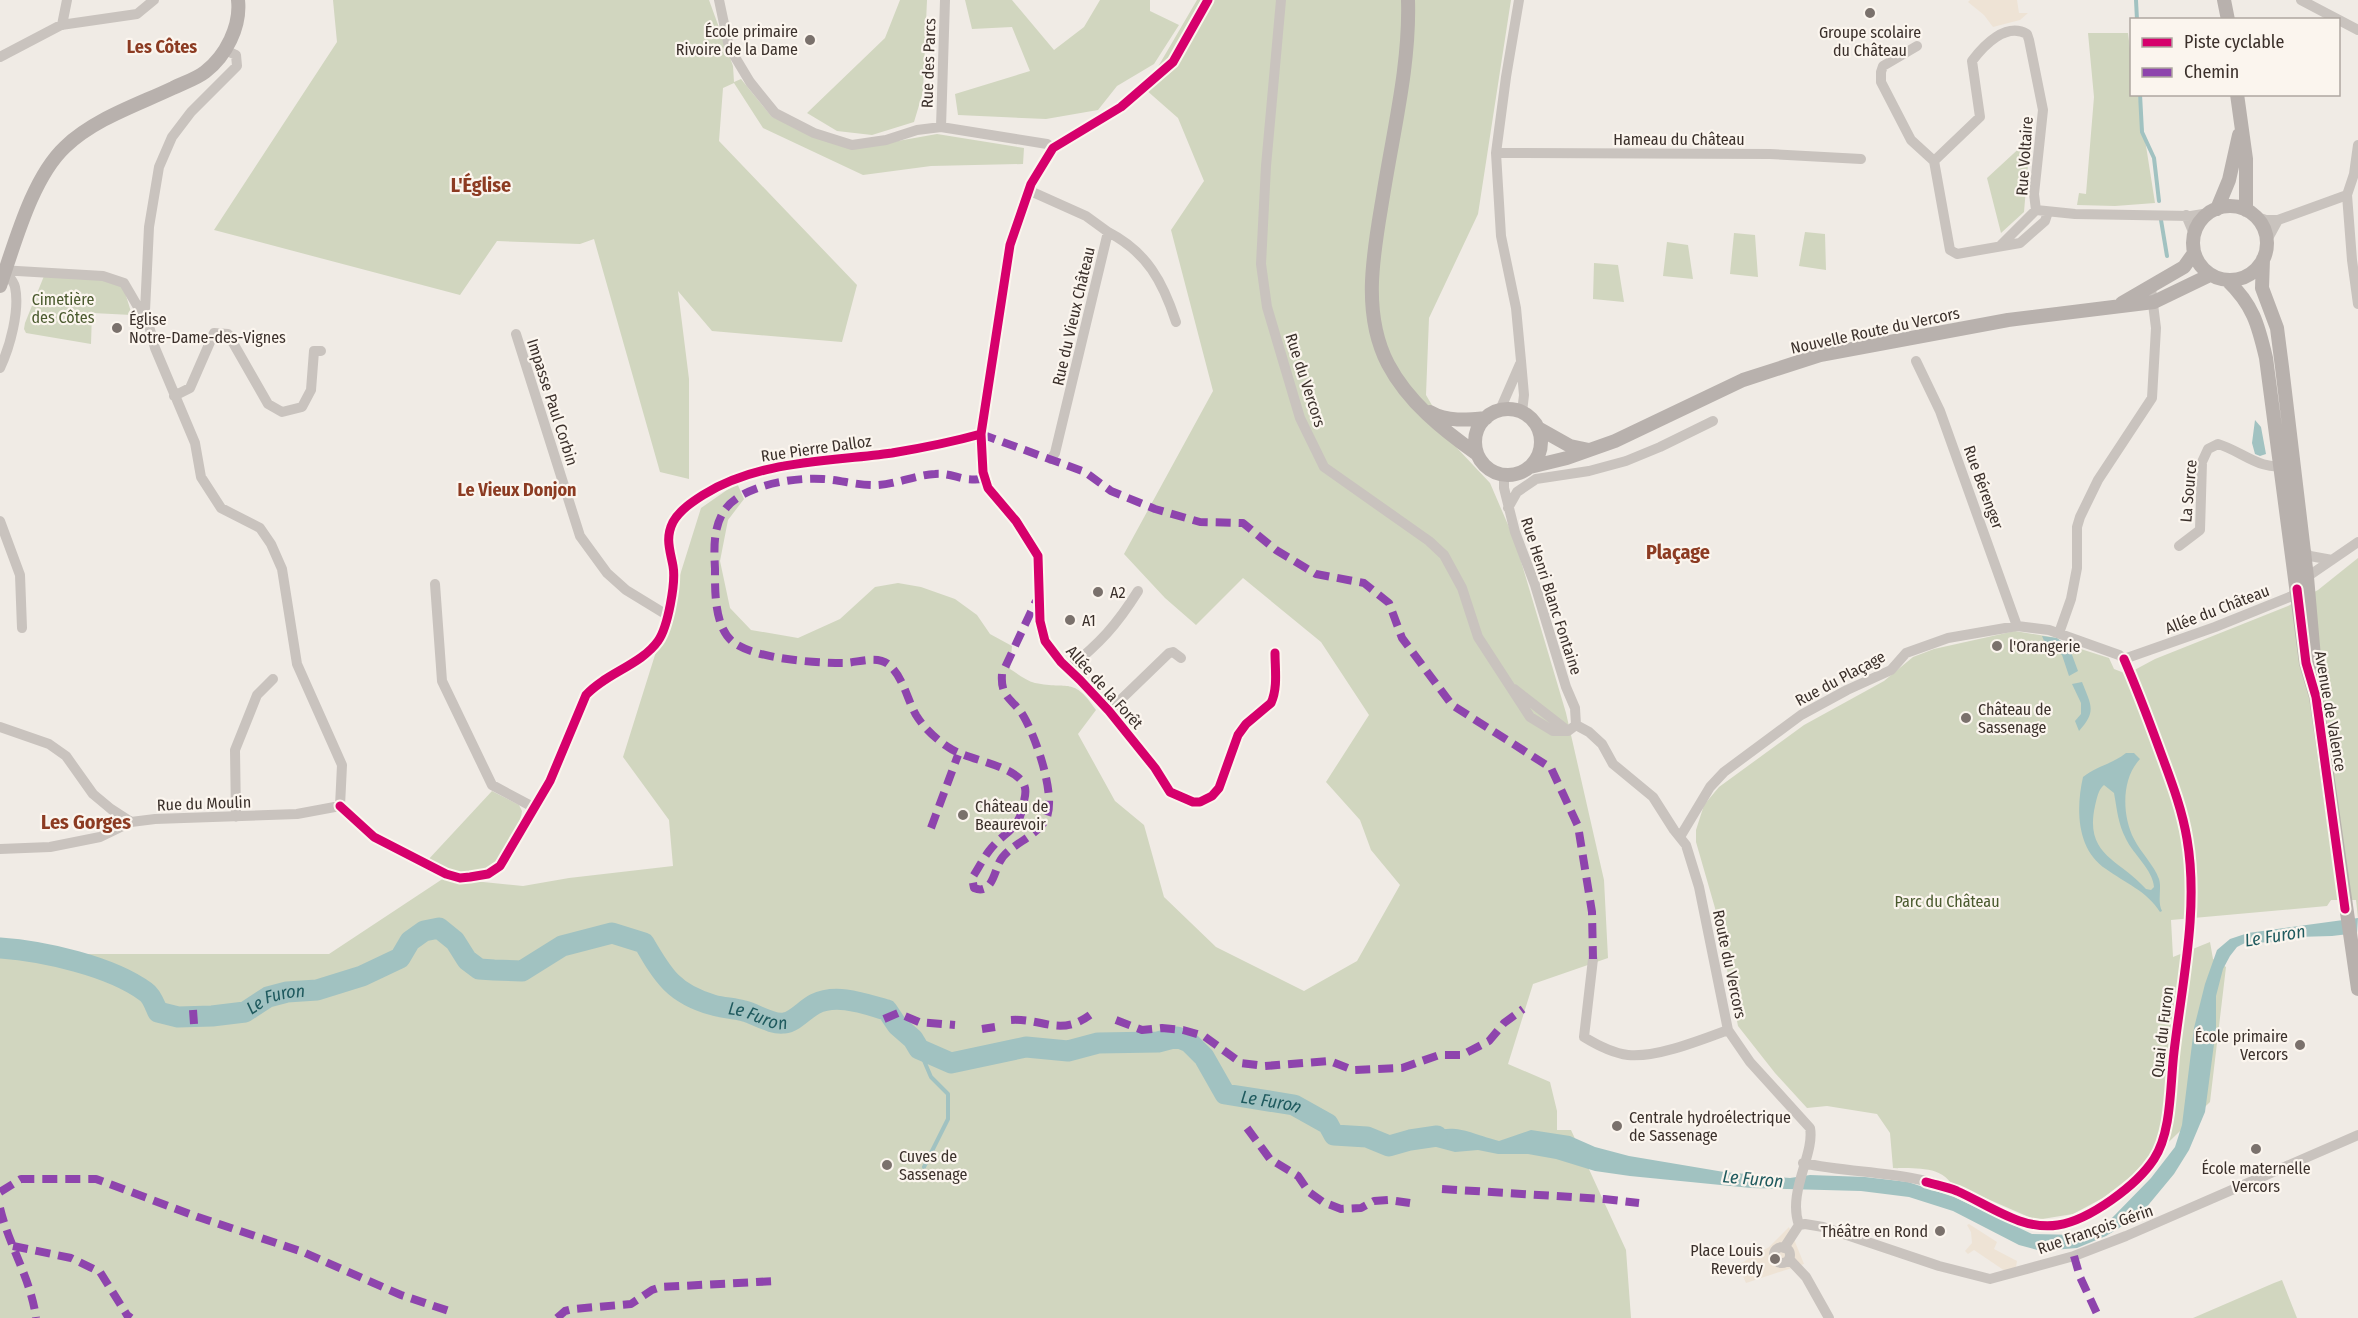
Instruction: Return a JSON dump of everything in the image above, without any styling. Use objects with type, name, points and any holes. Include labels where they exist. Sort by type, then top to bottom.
[{"type":"main road","points":[[0,286],[3,271],[41,177],[65,147],[96,125],[205,72],[225,50],[235,30],[238,0]]},
{"type":"main road","points":[[1408,0],[1404,67],[1371,285],[1379,340],[1388,364],[1416,404],[1477,454],[1493,471],[1504,475],[1518,474],[1530,467],[1538,456],[1540,448],[1538,428]]},
{"type":"main road","points":[[2224,0],[2228,18]]},
{"type":"main road","points":[[2237,96],[2246,159],[2250,213]]},
{"type":"main road","points":[[2213,211],[2237,207],[2250,213],[2264,230],[2266,240],[2263,259],[2249,275],[2227,280],[2210,275],[2203,269],[2194,253],[2194,234],[2197,225],[2213,211],[2234,161],[2241,124]]},
{"type":"main road","name":"Nouvelle Route du Vercors","points":[[2112,308],[2151,288],[2184,267],[2194,253]]},
{"type":"main road","name":"Avenue de Valence","points":[[2263,259],[2262,288],[2277,328],[2297,589],[2306,663],[2316,697]]},
{"type":"main road","name":"Nouvelle Route du Vercors","points":[[1530,467],[1567,458],[1616,441],[1743,380],[1820,355],[2008,320],[2154,302],[2210,275]]},
{"type":"main road","name":"Avenue de Valence","points":[[2227,280],[2247,301],[2262,339],[2304,551],[2316,663],[2316,697],[2358,989]]},
{"type":"main road","points":[[1416,404],[1438,417],[1467,420],[1486,418]]},
{"type":"main road","points":[[1477,454],[1475,441],[1478,428],[1486,418],[1500,410],[1511,409],[1522,412],[1538,428],[1570,446],[1588,450]]},
{"type":"street","points":[[62,25],[67,0]]},
{"type":"street","points":[[0,57],[62,25],[137,14],[154,0]]},
{"type":"street","points":[[719,0],[729,47],[750,82],[775,113],[814,133],[852,145],[886,140],[917,130],[941,127],[1047,144],[1053,148]]},
{"type":"street","name":"Rue des Parcs","points":[[941,127],[945,0]]},
{"type":"street","points":[[981,434],[1010,245],[1028,190],[1053,148],[1121,106],[1173,62],[1208,0]]},
{"type":"street","name":"Rue du Vercors","points":[[1281,0],[1266,166],[1261,264],[1267,307],[1300,418],[1324,467],[1429,541],[1444,555],[1462,588],[1478,637],[1514,689],[1572,728]]},
{"type":"street","points":[[1520,0],[1506,77],[1497,153],[1502,236],[1516,308],[1524,395],[1522,412]]},
{"type":"street","points":[[2301,0],[2337,18]]},
{"type":"street","points":[[2340,20],[2358,30]]},
{"type":"street","name":"Rue Voltaire","points":[[1934,161],[1980,117],[1972,61],[1999,34],[2014,30],[2020,31],[2027,34],[2029,40],[2043,110],[2034,194],[2036,210],[2075,214],[2186,215],[2213,211]]},
{"type":"street","points":[[1917,46],[1883,66],[1881,82],[1911,140],[1934,161],[1950,250],[1957,254],[2020,243],[2045,221],[2048,212]]},
{"type":"street","points":[[225,50],[237,55],[237,66],[190,112],[172,137],[159,167],[146,258],[144,302],[147,321],[174,396],[195,443],[201,477],[221,508],[260,528],[271,544],[282,569],[297,664],[342,765],[340,806]]},
{"type":"street","points":[[2358,145],[2354,174],[2347,195],[2358,304]]},
{"type":"street","name":"Hameau du Château","points":[[1497,153],[1770,154],[1861,159]]},
{"type":"street","name":"Rue du Vieux Château","points":[[1028,190],[1086,216],[1108,232],[1055,453],[1051,459]]},
{"type":"street","points":[[2250,213],[2266,219],[2278,220],[2347,195]]},
{"type":"street","points":[[2001,245],[2036,210]]},
{"type":"street","points":[[2186,215],[2194,234]]},
{"type":"street","points":[[2266,240],[2278,220]]},
{"type":"street","points":[[1108,232],[1134,247],[1145,259],[1161,285],[1176,322]]},
{"type":"street","points":[[3,271],[103,276],[124,283],[147,321]]},
{"type":"street","points":[[0,368],[8,350],[15,309],[15,286],[3,271]]},
{"type":"street","points":[[2059,633],[2071,599],[2077,567],[2077,527],[2080,517],[2098,480],[2152,398],[2156,328],[2151,288]]},
{"type":"street","points":[[174,396],[190,388],[214,333],[228,334],[268,404],[282,412],[302,407],[311,390],[314,351],[321,351]]},
{"type":"street","name":"Impasse Paul Corbin","points":[[516,334],[580,536],[607,573],[626,590],[662,612],[668,613]]},
{"type":"street","points":[[1500,410],[1521,361]]},
{"type":"street","name":"Rue Bérenger","points":[[1916,361],[1940,411],[2017,626]]},
{"type":"street","points":[[1508,508],[1517,492],[1536,479],[1589,471],[1626,461],[1713,421]]},
{"type":"street","name":"Allée de la Forêt","points":[[981,434],[984,478],[988,488],[1016,521],[1038,555],[1041,631],[1050,650],[1109,711],[1155,768],[1170,792],[1193,802],[1207,800],[1216,793],[1238,735],[1246,724],[1271,702],[1275,690],[1275,653]]},
{"type":"street","name":"Rue Pierre Dalloz","points":[[340,806],[374,837],[446,874],[460,878],[488,874],[500,866],[550,781],[586,694],[595,685],[650,650],[659,640],[665,628],[674,567],[668,540],[674,521],[689,504],[722,483],[764,470],[837,458],[891,453],[981,434]]},
{"type":"street","name":"La Source","points":[[2179,546],[2200,530],[2202,462],[2208,449],[2218,444],[2230,447],[2262,465],[2287,465]]},
{"type":"street","name":"Rue Henri Blanc Fontaine","points":[[1504,475],[1504,488],[1515,532],[1535,585],[1566,687],[1575,708],[1572,728]]},
{"type":"street","points":[[0,521],[20,575],[22,628]]},
{"type":"street","name":"Allée du Château","points":[[2124,659],[2215,627],[2292,596],[2307,577],[2358,542]]},
{"type":"street","points":[[2304,551],[2310,555],[2332,560]]},
{"type":"street","points":[[435,584],[442,681],[492,785],[533,807]]},
{"type":"street","points":[[2297,589],[2310,606]]},
{"type":"street","points":[[1068,669],[1099,643],[1118,622],[1138,591]]},
{"type":"street","name":"Rue du Plaçage","points":[[1680,837],[1710,787],[1724,772],[1801,715],[1891,670],[1906,653],[1948,638],[2017,626],[2059,633],[2119,655],[2124,659]]},
{"type":"street","points":[[1109,711],[1169,653],[1173,652],[1181,658]]},
{"type":"street","name":"Quai du Furon","points":[[1803,1163],[1926,1182],[1954,1190],[2021,1222],[2048,1226],[2067,1223],[2106,1203],[2136,1179],[2155,1158],[2163,1140],[2168,1111],[2188,940],[2189,858],[2184,823],[2175,791],[2146,709],[2124,659]]},
{"type":"street","points":[[236,817],[235,750],[257,694],[273,679]]},
{"type":"street","points":[[0,727],[49,744],[66,756],[93,794],[131,822]]},
{"type":"street","name":"Route du Vercors","points":[[1572,728],[1589,732],[1602,744],[1613,764],[1653,797],[1686,845],[1697,878],[1728,1030],[1750,1062],[1810,1128],[1810,1138],[1798,1192],[1799,1225]]},
{"type":"street","name":"Rue du Moulin","points":[[0,849],[50,847],[100,837],[131,822],[155,819],[297,814],[340,806]]},
{"type":"street","points":[[1593,959],[1584,1037],[1606,1049],[1630,1055],[1677,1048],[1728,1030]]},
{"type":"street","name":"Rue François Gérin","points":[[1799,1225],[1823,1227],[1939,1266],[1989,1279],[2073,1256],[2126,1236],[2358,1136]]},
{"type":"street","points":[[1799,1225],[1784,1248],[1776,1250],[1775,1259],[1781,1263],[1789,1259],[1806,1277],[1829,1318]]},
{"type":"green space","points":[[333,0],[709,0],[733,66],[734,82],[741,79],[772,117],[858,148],[937,134],[1024,148],[1023,164],[931,166],[863,175],[763,128],[734,83],[723,88],[719,141],[857,285],[842,342],[712,331],[678,291],[689,379],[689,479],[660,472],[594,239],[580,244],[497,241],[460,295],[214,230],[337,42]]},
{"type":"green space","points":[[900,0],[927,0],[923,92],[914,122],[872,135],[837,131],[807,113],[885,38]]},
{"type":"green space","points":[[965,0],[1012,0],[1054,50],[1084,27],[1100,0],[1150,0],[1150,11],[1179,25],[1154,64],[1117,86],[1098,110],[1046,119],[958,115],[955,94],[1030,71],[1012,27],[972,29]]},
{"type":"green space","points":[[1197,0],[1511,0],[1478,214],[1429,318],[1426,395],[1457,448],[1490,483],[1515,541],[1566,713],[1604,880],[1608,958],[1533,984],[1508,1064],[1550,1082],[1557,1111],[1557,1130],[1571,1130],[1626,1250],[1631,1318],[0,1318],[0,954],[329,954],[444,878],[523,886],[569,878],[673,866],[669,820],[623,757],[701,508],[737,483],[744,499],[728,520],[720,561],[730,608],[751,630],[798,638],[840,619],[875,587],[898,583],[921,587],[955,599],[977,615],[990,634],[1012,646],[1010,669],[1035,683],[1076,688],[1088,699],[1096,710],[1078,734],[1115,801],[1144,825],[1164,897],[1216,947],[1304,991],[1357,961],[1400,885],[1371,850],[1360,820],[1326,782],[1369,715],[1321,642],[1243,578],[1196,625],[1165,598],[1124,554],[1213,391],[1171,230],[1204,181],[1178,118],[1145,89]]},
{"type":"green space","points":[[2088,33],[2128,33],[2130,96],[2138,96],[2155,203],[2115,206],[2077,205],[2079,193],[2086,194],[2094,97]]},
{"type":"green space","points":[[2030,141],[2024,212],[2001,233],[1987,178],[2026,142]]},
{"type":"green space","points":[[1805,232],[1825,234],[1826,270],[1799,266]]},
{"type":"green space","points":[[1734,233],[1755,235],[1758,277],[1730,274]]},
{"type":"green space","points":[[1667,242],[1688,245],[1693,279],[1663,276]]},
{"type":"green space","points":[[1594,263],[1618,265],[1624,302],[1593,299]]},
{"type":"green space","name":"Cimetière des Côtes","points":[[44,276],[103,279],[123,286],[132,315],[92,313],[91,344],[26,333],[25,323]]},
{"type":"green space","name":"Parc du Château","points":[[2358,558],[2358,918],[2356,900],[2331,900],[2327,906],[2171,920],[2173,957],[2210,942],[2213,959],[2226,967],[2210,1102],[2143,1167],[2103,1198],[2073,1214],[2036,1220],[1951,1183],[1939,1173],[1917,1168],[1893,1168],[1890,1133],[1877,1114],[1827,1106],[1807,1108],[1775,1073],[1738,1026],[1715,908],[1696,842],[1696,830],[1704,805],[1719,787],[1804,725],[1884,681],[1913,657],[1934,649],[2015,631],[2057,638],[2065,644],[2109,658],[2114,669],[2127,674],[2155,659],[2288,606],[2318,590]]},
{"type":"green space","points":[[492,791],[519,805],[522,811],[519,823],[509,842],[493,864],[484,870],[464,873],[427,861]]},
{"type":"green space","points":[[2282,1280],[2297,1318],[2193,1318],[2274,1283]]},
{"type":"shaded area","points":[[1970,0],[2017,0],[2019,13],[2028,13],[2020,20],[1993,27],[1984,15],[1968,2]]},
{"type":"shaded area","points":[[1969,1224],[1997,1242],[1994,1249],[2017,1261],[2016,1267],[2005,1271],[1974,1250],[1968,1254],[1965,1251],[1972,1243],[1971,1232],[1967,1225]]},
{"type":"shaded area","name":"Place Louis Reverdy","points":[[1789,1227],[1804,1264],[1746,1283],[1738,1265],[1769,1247]]},
{"type":"water","points":[[2255,420],[2261,427],[2266,454],[2260,456],[2255,454],[2252,443]]},
{"type":"water","points":[[2042,636],[2057,638],[2068,644],[2078,671],[2069,676],[2062,655],[2053,647],[2047,648]]},
{"type":"water","points":[[2082,682],[2091,708],[2085,724],[2079,731],[2075,721],[2081,714],[2081,703],[2072,684]]},
{"type":"water","points":[[2126,753],[2134,753],[2140,759],[2129,777],[2125,798],[2127,820],[2134,839],[2159,879],[2162,911],[2160,912],[2149,898],[2096,861],[2084,839],[2079,814],[2083,777]],"holes":[[[2104,785],[2114,793],[2123,833],[2150,874],[2154,887],[2151,890],[2146,889],[2107,855],[2099,846],[2095,836],[2093,823],[2099,792]]]},
{"type":"water","points":[[2358,918],[2357,933],[2297,937],[2278,942],[2245,943],[2237,947],[2223,969],[2216,996],[2216,1029],[2205,1112],[2189,1150],[2174,1174],[2140,1215],[2106,1236],[2077,1248],[2041,1251],[2019,1245],[1953,1211],[1909,1197],[1861,1191],[1751,1188],[1630,1176],[1595,1171],[1556,1159],[1528,1154],[1498,1154],[1478,1150],[1455,1152],[1410,1140],[1437,1130],[1455,1129],[1499,1141],[1531,1130],[1570,1136],[1595,1147],[1629,1156],[1724,1172],[1790,1178],[1810,1175],[1865,1177],[1908,1182],[1954,1197],[2032,1234],[2080,1235],[2111,1219],[2151,1178],[2175,1147],[2182,1125],[2194,1028],[2205,984],[2217,950],[2230,939],[2248,933]]},
{"type":"waterway","points":[[2136,0],[2137,18]]},
{"type":"waterway","points":[[2140,96],[2142,132],[2154,158],[2159,201]]},
{"type":"waterway","points":[[2161,220],[2167,256]]},
{"type":"waterway","name":"Le Furon","points":[[0,948],[36,952],[96,967],[131,983],[148,994],[158,1012],[178,1017],[245,1012],[268,997],[287,992],[317,990],[362,976],[400,958],[410,941],[424,931],[439,928],[455,941],[467,960],[479,969],[522,971],[562,946],[612,933],[644,943],[664,974],[688,995],[700,1001],[744,1011],[774,1022],[788,1022],[811,1006],[832,999],[860,1003],[887,1010],[919,1049],[951,1063],[1026,1047],[1068,1051],[1098,1043],[1158,1042],[1177,1037],[1189,1042],[1204,1057],[1225,1094],[1294,1105],[1328,1124],[1334,1135],[1367,1137],[1389,1146],[1437,1136]]},
{"type":"waterway","name":"Le Furon","points":[[206,1016],[206,1022]]},
{"type":"waterway","points":[[919,1049],[931,1077],[948,1094],[948,1119],[924,1167]]},
{"type":"marked path","points":[[981,434],[1085,472],[1111,491],[1155,509],[1200,522],[1243,523],[1276,550],[1316,574],[1364,583],[1389,603],[1402,638],[1452,705],[1551,768],[1578,826],[1592,912],[1593,959]]},
{"type":"marked path","points":[[984,479],[935,474],[871,485],[811,479],[769,484],[743,495],[724,511],[716,532],[714,554],[716,597],[722,627],[733,642],[743,648],[770,656],[831,663],[883,661],[893,669],[916,715],[935,737],[957,752],[1003,769],[1021,780],[1025,788],[1025,796],[1019,819],[989,851],[972,878],[974,888],[984,889],[991,882],[1003,857],[1041,826],[1049,809],[1044,768],[1034,739],[1024,717],[1005,694],[1002,682],[1002,674],[1036,601]]},
{"type":"marked path","points":[[931,828],[958,755]]},
{"type":"marked path","points":[[1116,1020],[1142,1030],[1162,1028],[1183,1030],[1204,1036],[1241,1063],[1265,1066],[1330,1061],[1353,1070],[1402,1068],[1439,1055],[1462,1055],[1489,1041],[1504,1023],[1523,1009]]},
{"type":"marked path","points":[[193,1010],[194,1024]]},
{"type":"marked path","points":[[884,1019],[898,1013],[919,1022],[955,1025]]},
{"type":"marked path","points":[[1011,1020],[1060,1026],[1070,1025],[1090,1015]]},
{"type":"marked path","points":[[982,1029],[995,1027]]},
{"type":"marked path","points":[[1247,1128],[1270,1159],[1298,1176],[1309,1192],[1323,1202],[1341,1209],[1361,1208],[1374,1201],[1389,1200],[1410,1203]]},
{"type":"marked path","points":[[0,1192],[21,1179],[96,1179],[198,1217],[303,1252],[401,1295],[452,1312]]},
{"type":"marked path","points":[[1442,1189],[1639,1203]]},
{"type":"marked path","points":[[0,1208],[30,1290],[36,1318]]},
{"type":"marked path","points":[[13,1246],[71,1258],[100,1272],[131,1318]]},
{"type":"marked path","points":[[2074,1256],[2080,1277],[2099,1318]]},
{"type":"marked path","points":[[557,1318],[565,1311],[573,1309],[631,1304],[652,1290],[661,1287],[776,1281]]},
{"type":"cycle path","points":[[1208,0],[1173,62],[1121,107],[1053,148],[1031,184],[1010,245],[981,434],[983,472],[988,488],[1016,521],[1038,556],[1040,621],[1045,641],[1061,662],[1109,711],[1155,768],[1170,792],[1193,802],[1200,802],[1212,796],[1219,788],[1238,735],[1246,724],[1271,703],[1275,685],[1275,653]]},
{"type":"cycle path","points":[[340,806],[374,837],[446,874],[460,878],[488,874],[500,866],[550,781],[586,695],[594,687],[651,649],[662,634],[668,615],[674,573],[669,533],[673,522],[683,510],[703,495],[747,475],[795,464],[892,453],[981,434]]},
{"type":"cycle path","points":[[2297,589],[2306,663],[2316,697],[2345,909]]},
{"type":"cycle path","points":[[1926,1182],[1957,1191],[2019,1221],[2045,1226],[2058,1225],[2084,1216],[2112,1200],[2136,1180],[2160,1148],[2167,1122],[2188,946],[2190,865],[2185,827],[2175,793],[2124,659]]},
{"type":"place","name":"Groupe scolaire du Château","points":[[1870,13]]},
{"type":"place","name":"École primaire Rivoire de la Dame","points":[[810,40]]},
{"type":"place","name":"Église Notre-Dame-des-Vignes","points":[[117,328]]},
{"type":"place","name":"A2","points":[[1098,592]]},
{"type":"place","name":"A1","points":[[1070,620]]},
{"type":"place","name":"l'Orangerie","points":[[1997,646]]},
{"type":"place","name":"Château de Sassenage","points":[[1966,718]]},
{"type":"place","name":"Château de Beaurevoir","points":[[963,815]]},
{"type":"place","name":"École primaire Vercors","points":[[2300,1045]]},
{"type":"place","name":"Centrale hydroélectrique de Sassenage","points":[[1617,1126]]},
{"type":"place","name":"École maternelle Vercors","points":[[2256,1149]]},
{"type":"place","name":"Cuves de Sassenage","points":[[887,1165]]},
{"type":"place","name":"Théâtre en Rond","points":[[1940,1231]]},
{"type":"place","name":"Place Louis Reverdy","points":[[1775,1259]]},
{"type":"district","name":"Les Côtes","points":[[162,47]]},
{"type":"district","name":"L'Église","points":[[481,185]]},
{"type":"district","name":"Le Vieux Donjon","points":[[517,490]]},
{"type":"district","name":"Plaçage","points":[[1678,552]]},
{"type":"district","name":"Les Gorges","points":[[86,822]]}]
